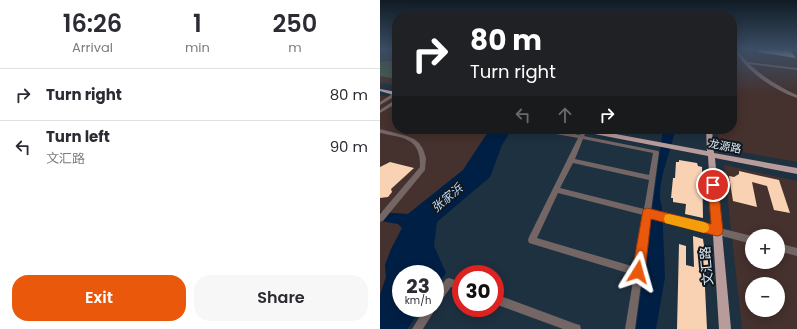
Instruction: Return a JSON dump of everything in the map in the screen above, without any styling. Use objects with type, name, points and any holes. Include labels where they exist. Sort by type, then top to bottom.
[{"type":"main road","points":[[380,90],[392,93]]},
{"type":"main road","name":"龙源路","points":[[608,134],[797,171]]},
{"type":"main road","name":"文汇路","points":[[709,134],[726,329]]},
{"type":"street","points":[[749,64],[770,82],[797,97]]},
{"type":"street","points":[[758,64],[797,69]]},
{"type":"street","points":[[380,104],[392,97]]},
{"type":"street","points":[[380,112],[392,104]]},
{"type":"street","points":[[380,131],[392,134]]},
{"type":"street","points":[[380,219],[423,168],[424,158],[422,149],[416,142],[406,137],[393,134]]},
{"type":"street","points":[[562,134],[656,152],[630,329]]},
{"type":"street","points":[[582,134],[571,160],[532,240],[638,272]]},
{"type":"street","points":[[571,160],[652,178]]},
{"type":"street","points":[[556,190],[745,238]]},
{"type":"street","points":[[785,249],[797,252]]},
{"type":"street","points":[[444,289],[449,282],[452,283]]},
{"type":"street","points":[[504,302],[576,329]]},
{"type":"street","points":[[417,329],[425,317]]},
{"type":"shaded area","points":[[380,64],[392,64],[392,85],[380,83]]},
{"type":"shaded area","points":[[737,64],[797,64],[797,162],[720,148],[718,134],[737,134]]},
{"type":"shaded area","points":[[380,95],[392,98],[392,134],[487,134],[463,170],[408,214],[385,265],[386,277],[380,295]]},
{"type":"shaded area","points":[[724,165],[797,181],[797,329],[742,329]]},
{"type":"green space","points":[[380,64],[392,64],[392,78],[380,76]]},
{"type":"water","name":"张家浜","points":[[487,134],[509,134],[502,145],[490,177],[437,222],[434,246],[442,265],[392,265],[392,317],[416,317],[407,329],[380,329],[380,295],[386,277],[385,265],[391,249],[402,228],[398,224],[380,221],[380,212],[408,214],[463,170]]},
{"type":"water","points":[[662,134],[674,134],[664,169],[660,190],[665,277],[656,329],[636,329]]},
{"type":"building","points":[[679,160],[697,163],[698,166],[702,167],[703,218],[685,214],[686,204],[673,202],[673,198],[671,198],[673,178],[675,178],[676,162],[679,162]]},
{"type":"building","points":[[390,162],[414,168],[391,189],[392,192],[388,197],[380,198],[380,167]]},
{"type":"building","points":[[739,171],[779,180],[790,213],[774,210],[767,186],[752,182],[757,207],[733,201],[729,176],[734,177],[739,174]]},
{"type":"building","points":[[693,236],[703,239],[704,246],[708,247],[710,268],[704,267],[707,329],[677,329],[679,244],[686,246],[686,265],[694,267]]},
{"type":"slow traffic","points":[[669,219],[704,228]]},
{"type":"route","points":[[638,272],[647,213],[717,231],[713,185]]}]
